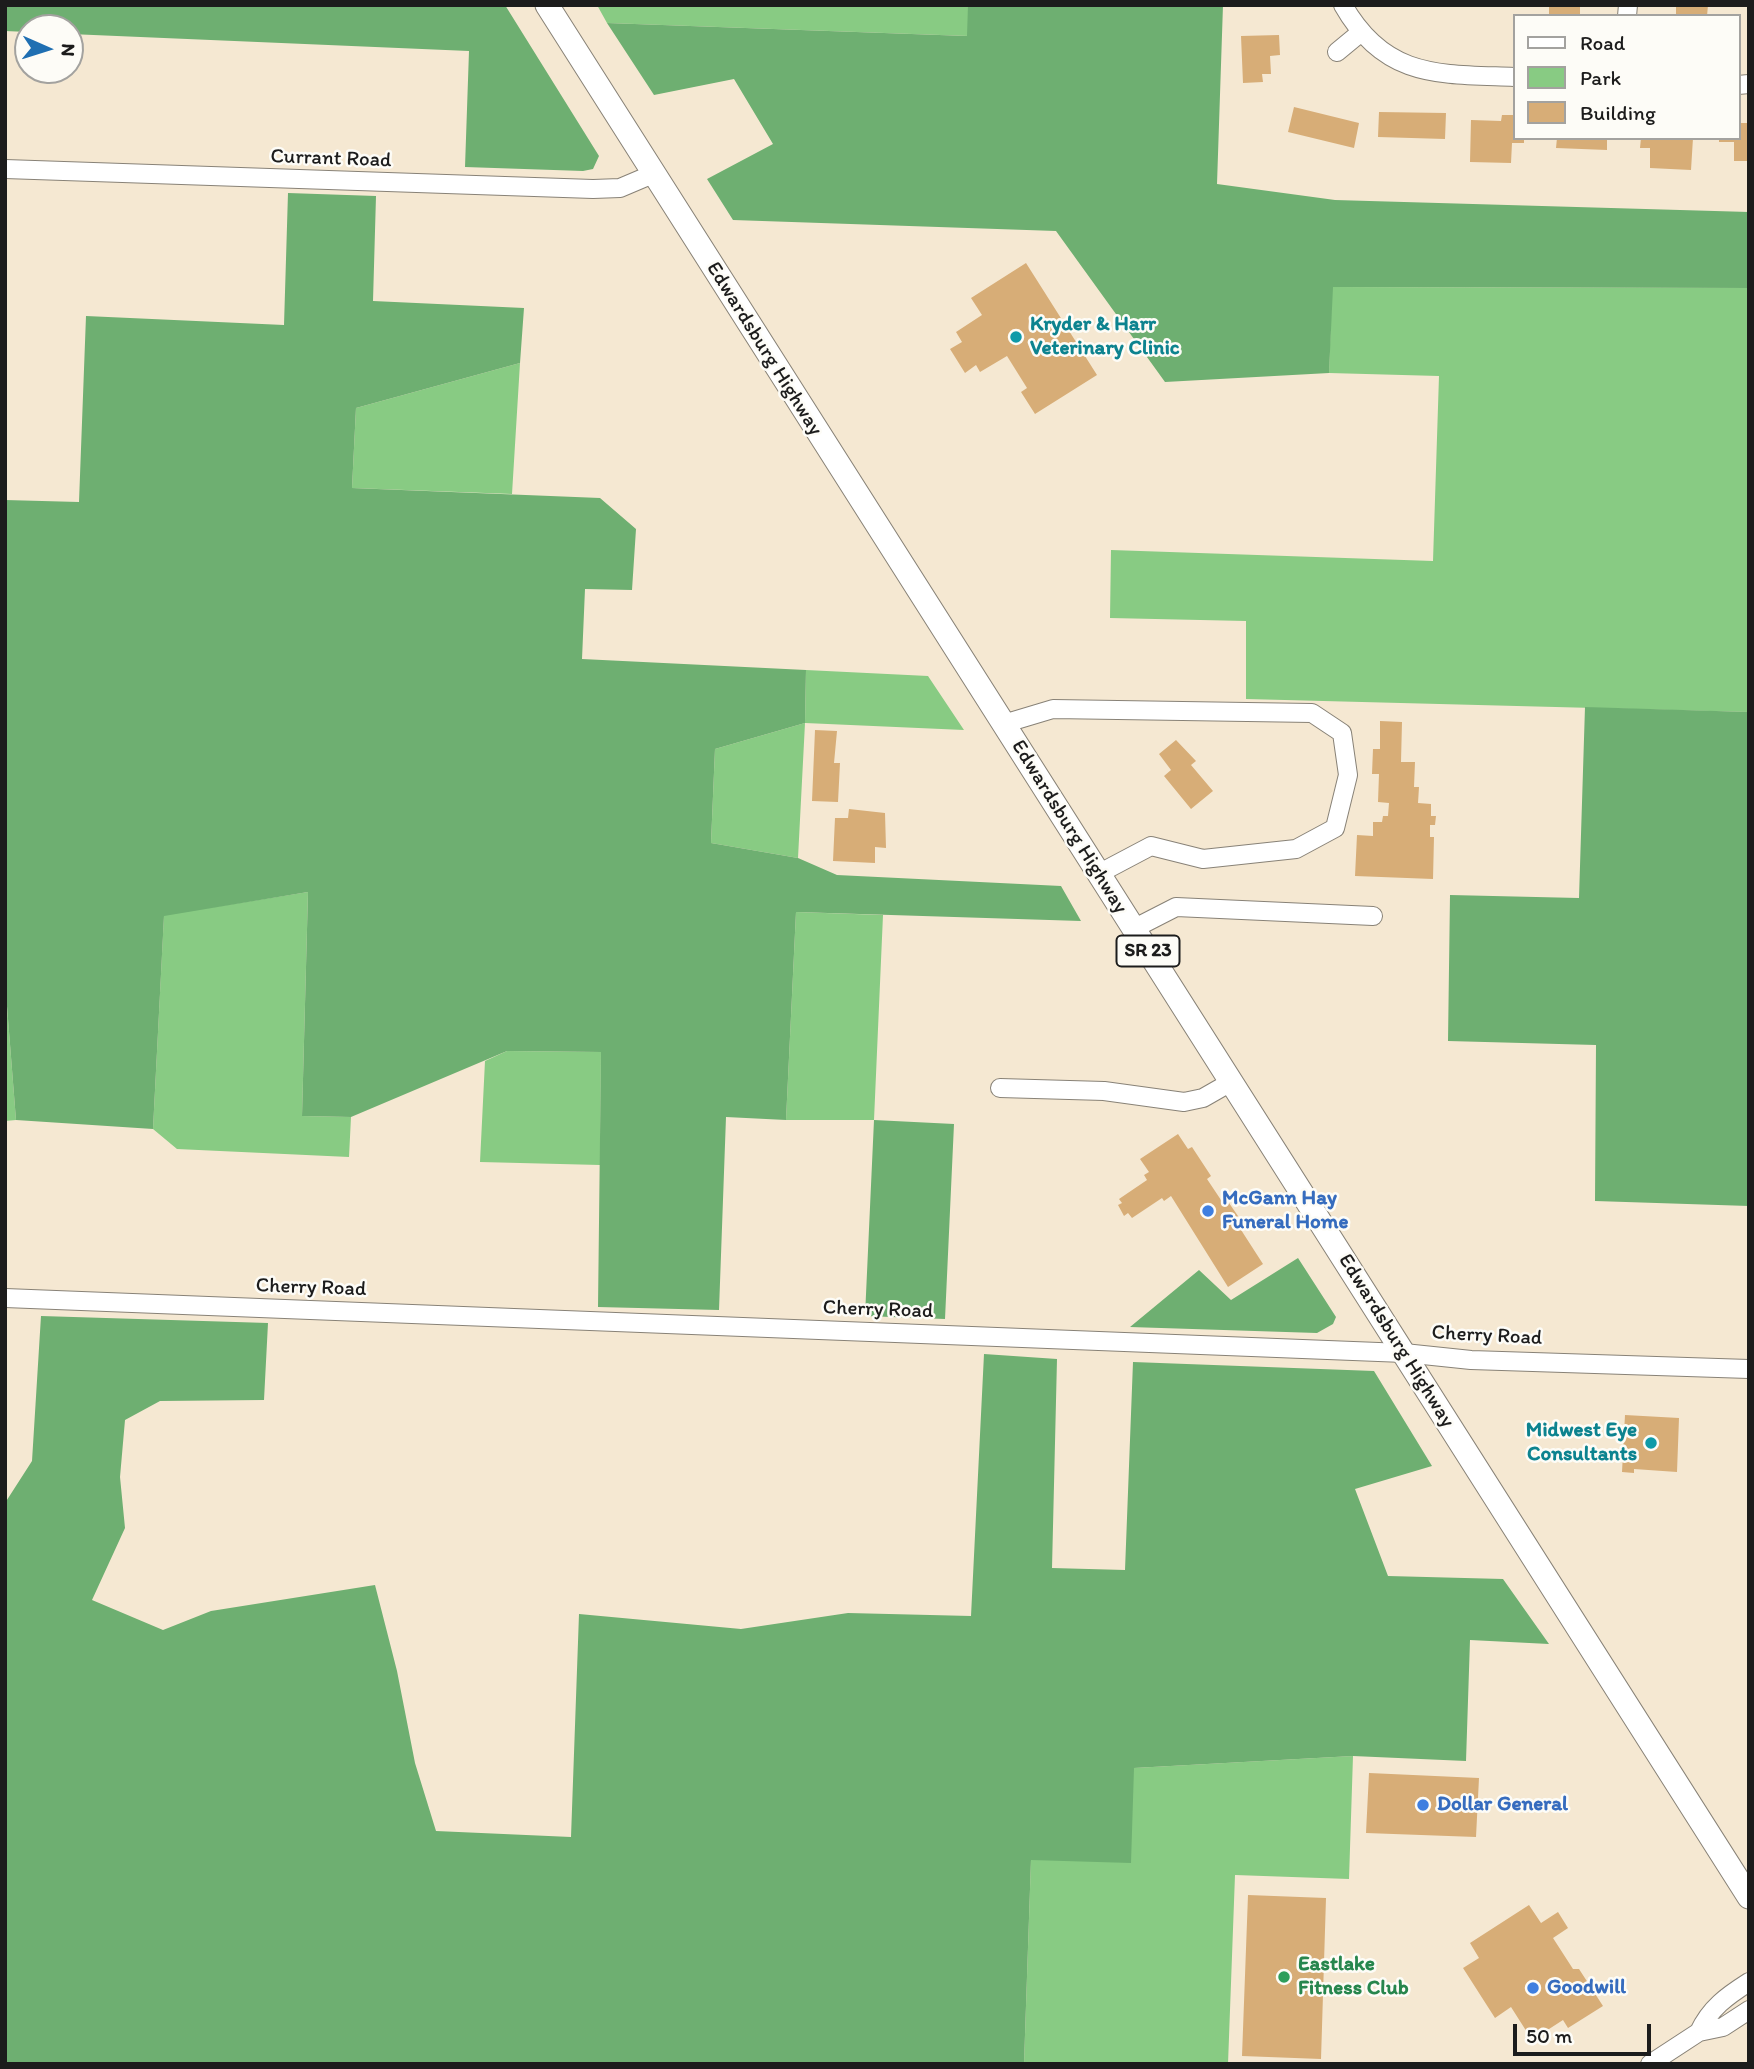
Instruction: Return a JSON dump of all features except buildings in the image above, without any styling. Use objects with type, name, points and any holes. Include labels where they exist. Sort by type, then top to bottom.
[{"type":"main road","name":"Edwardsburg Highway","points":[[547,5],[1749,1897]]},
{"type":"street","points":[[1343,5],[1360,33],[1376,48],[1416,68],[1441,73],[1512,77]]},
{"type":"street","points":[[1337,52],[1360,33]]},
{"type":"street","name":"Currant Road","points":[[5,169],[593,189],[620,188],[653,174]]},
{"type":"street","points":[[1003,724],[1053,709],[1312,713],[1342,733],[1348,775],[1335,828],[1296,849],[1203,859],[1151,846],[1098,874]]},
{"type":"street","points":[[1133,929],[1177,907],[1373,916]]},
{"type":"street","points":[[1000,1088],[1104,1091],[1184,1102],[1203,1098],[1231,1082]]},
{"type":"street","name":"Cherry Road","points":[[5,1298],[1404,1353],[1471,1360],[1749,1369]]},
{"type":"street","points":[[1699,2032],[1705,2017],[1723,1999],[1749,1983]]},
{"type":"street","points":[[1650,2064],[1699,2032],[1723,2027],[1749,2010]]},
{"type":"green space","points":[[5,5],[505,5],[599,156],[593,169],[583,171],[465,167],[469,51],[84,35],[84,14],[14,14],[14,31],[5,31]]},
{"type":"green space","points":[[597,5],[968,5],[968,36],[607,23]]},
{"type":"green space","points":[[968,5],[1223,5],[1217,184],[1335,200],[1749,212],[1749,288],[1333,287],[1329,373],[1165,382],[1056,231],[733,220],[707,179],[773,144],[734,79],[654,95],[607,23],[967,36]]},
{"type":"green space","points":[[288,193],[376,196],[373,301],[524,308],[520,363],[356,408],[352,488],[600,498],[636,529],[632,590],[585,589],[582,659],[806,670],[805,723],[715,749],[711,843],[798,858],[837,875],[1061,886],[1081,921],[796,912],[786,1120],[726,1117],[719,1310],[598,1307],[601,1052],[507,1051],[351,1117],[302,1116],[308,892],[164,916],[153,1129],[16,1120],[5,981],[5,500],[79,502],[86,316],[284,325]]},
{"type":"green space","points":[[1332,287],[1749,288],[1749,712],[1246,699],[1246,621],[1110,618],[1111,550],[1433,561],[1439,376],[1329,373]]},
{"type":"green space","points":[[520,363],[512,494],[352,488],[356,408]]},
{"type":"green space","points":[[806,670],[928,676],[964,730],[805,723]]},
{"type":"green space","points":[[1585,707],[1749,712],[1749,1206],[1595,1201],[1596,1045],[1448,1041],[1450,895],[1579,898]]},
{"type":"green space","points":[[805,723],[798,858],[711,843],[715,749]]},
{"type":"green space","points":[[308,892],[302,1116],[351,1117],[349,1157],[177,1149],[153,1129],[164,915]]},
{"type":"green space","points":[[796,912],[883,915],[874,1120],[786,1120]]},
{"type":"green space","points":[[5,981],[16,1120],[5,1121]]},
{"type":"green space","points":[[507,1051],[601,1052],[600,1165],[480,1162],[485,1061]]},
{"type":"green space","points":[[874,1120],[954,1124],[945,1319],[865,1316]]},
{"type":"green space","points":[[1298,1258],[1336,1317],[1333,1324],[1317,1333],[1130,1327],[1199,1270],[1231,1300]]},
{"type":"green space","points":[[41,1316],[268,1323],[264,1400],[160,1401],[125,1420],[120,1477],[125,1528],[92,1600],[163,1630],[211,1611],[375,1585],[397,1671],[415,1763],[436,1831],[571,1837],[579,1614],[741,1629],[848,1613],[971,1616],[984,1354],[1057,1359],[1052,1568],[1125,1570],[1133,1362],[1374,1371],[1432,1466],[1355,1489],[1388,1576],[1503,1579],[1549,1644],[1470,1640],[1466,1761],[1353,1756],[1134,1768],[1131,1863],[1031,1860],[1024,2064],[5,2064],[5,1503],[32,1461]]},
{"type":"green space","points":[[1353,1756],[1349,1879],[1235,1875],[1228,2064],[1024,2064],[1031,1860],[1134,1768]]},
{"type":"place","name":"Kryder & Harr Veterinary Clinic","points":[[1016,337]]},
{"type":"place","name":"McGann Hay Funeral Home","points":[[1208,1211]]},
{"type":"place","name":"Midwest Eye Consultants","points":[[1651,1443]]},
{"type":"place","name":"Dollar General","points":[[1423,1805]]},
{"type":"place","name":"Eastlake Fitness Club","points":[[1284,1977]]},
{"type":"place","name":"Goodwill","points":[[1533,1988]]}]
